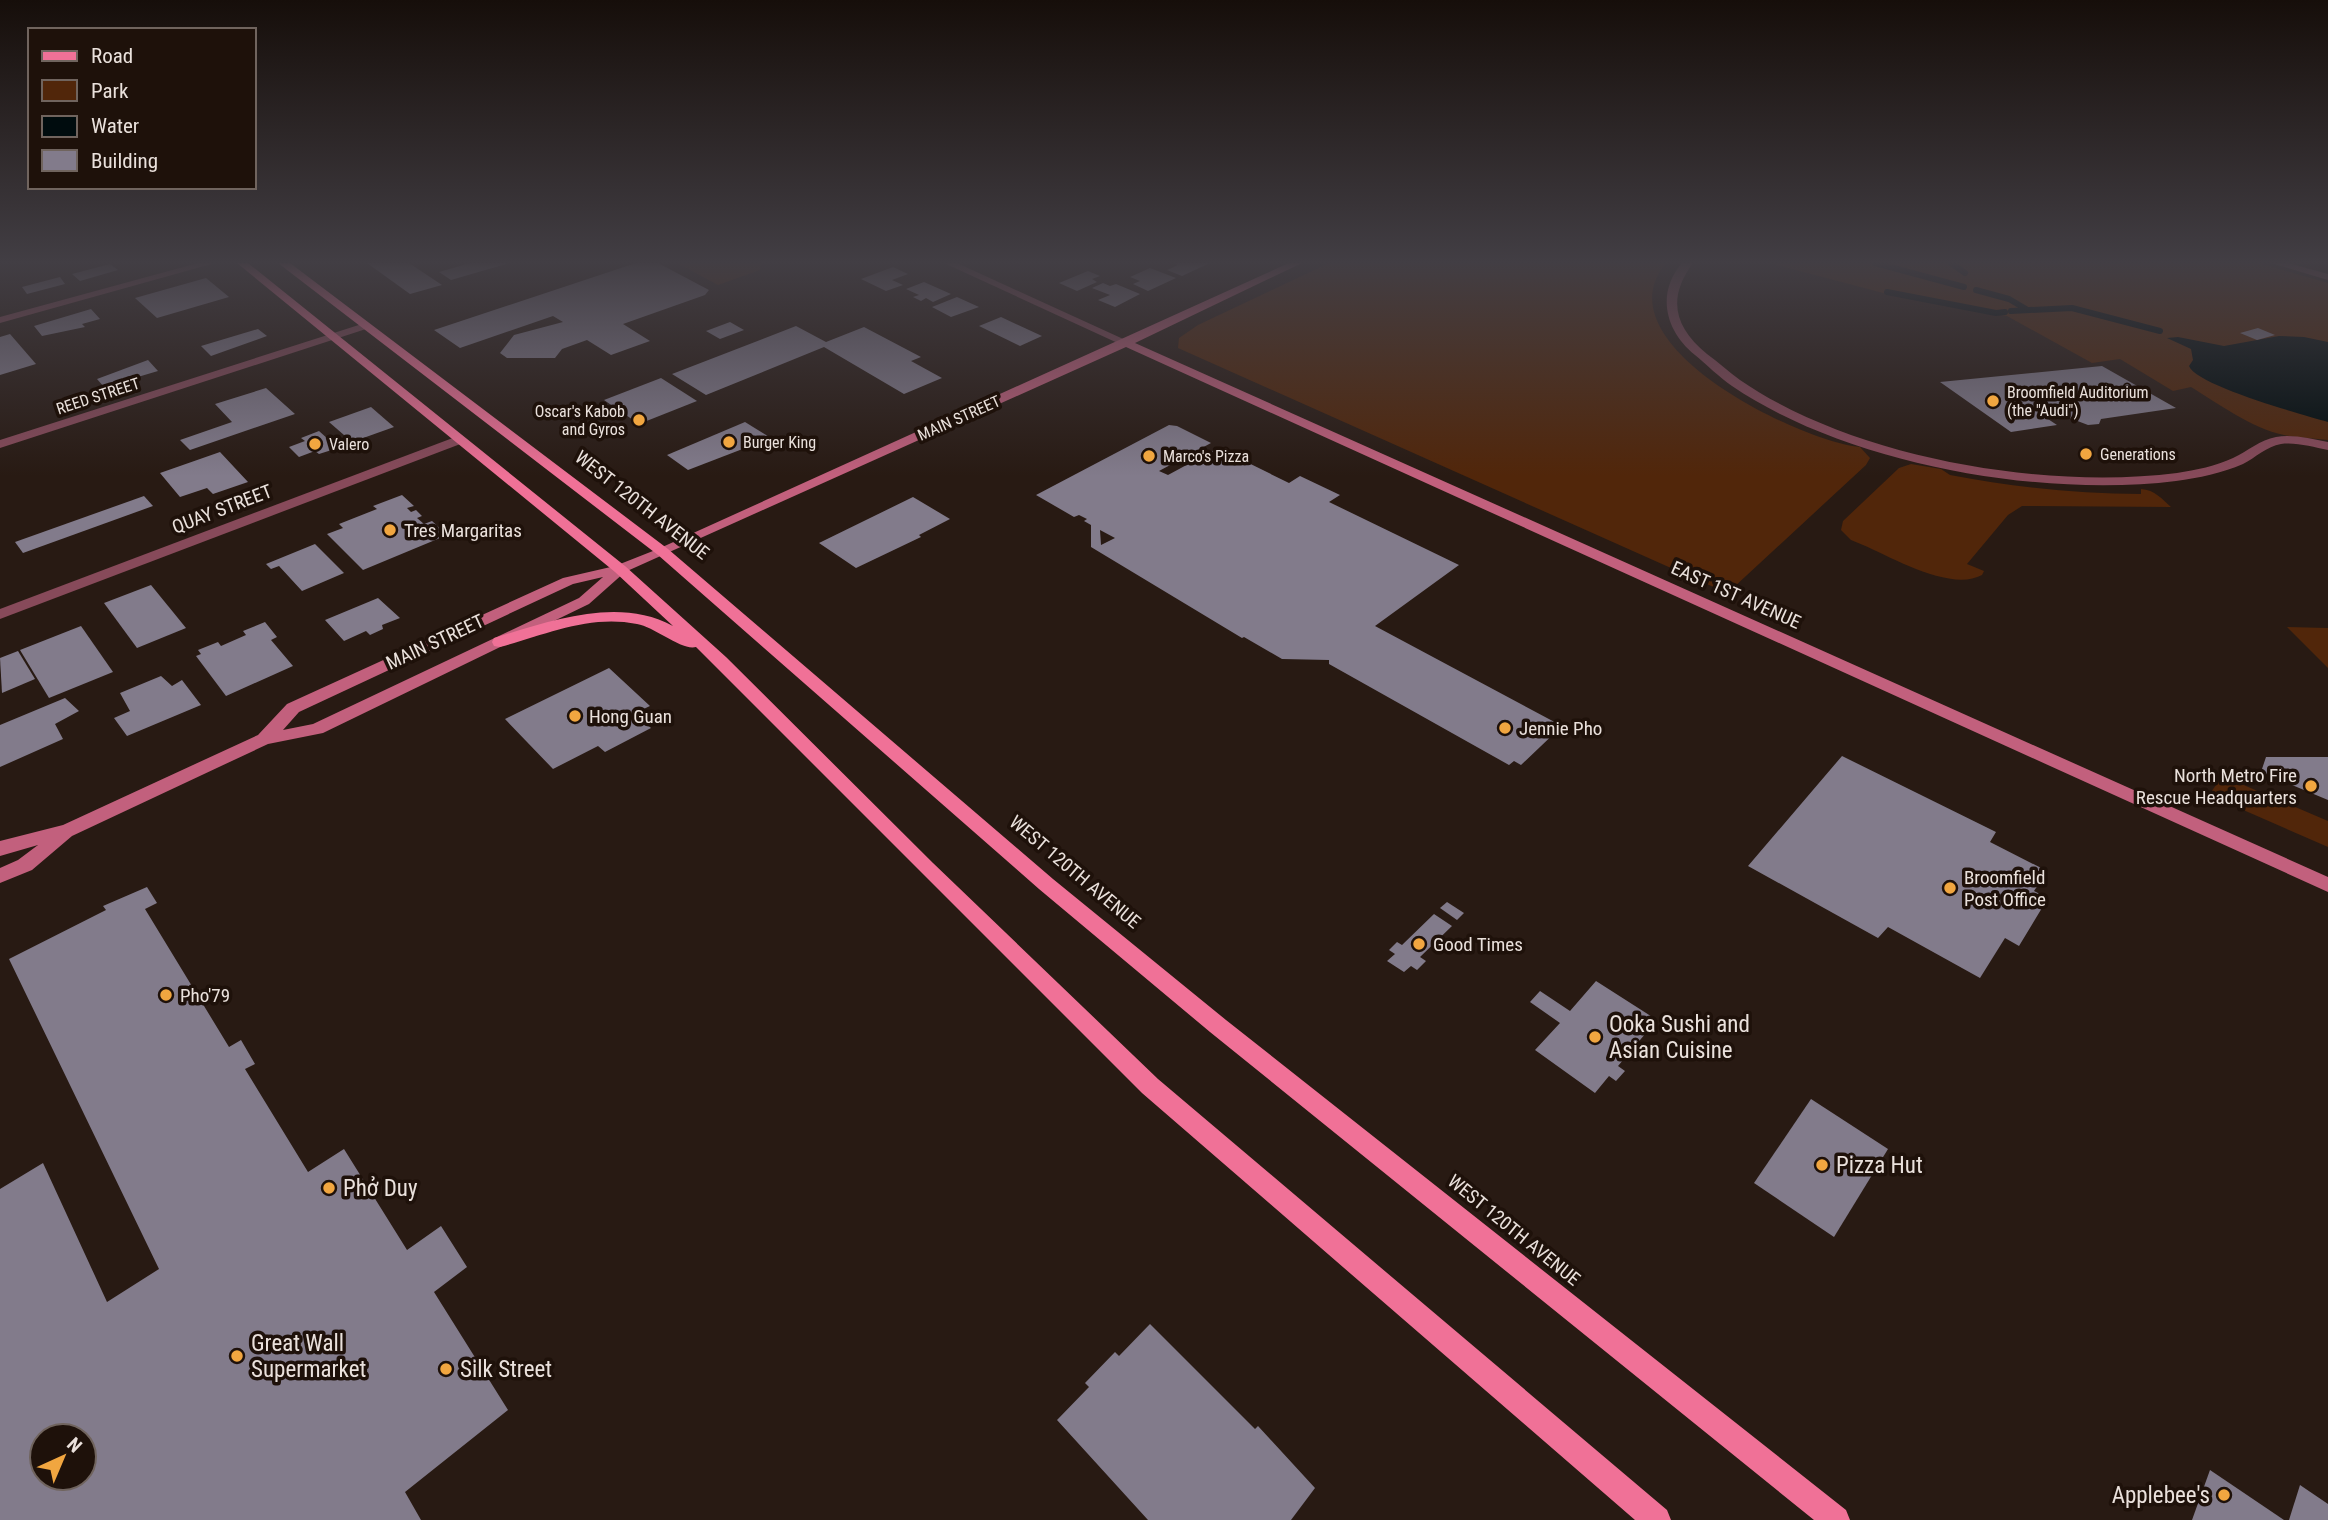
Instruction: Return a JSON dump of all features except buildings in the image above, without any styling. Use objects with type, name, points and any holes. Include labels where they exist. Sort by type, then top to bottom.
[{"type":"main road","points":[[328,334],[620,569],[720,661],[926,868],[1150,1086],[1657,1520]]},
{"type":"main road","name":"WEST 120TH AVENUE","points":[[374,334],[663,552],[1046,884],[1218,1026],[1836,1520]]},
{"type":"main road","name":"MAIN STREET","points":[[264,739],[293,708],[568,581],[620,569],[663,552],[1145,334]]},
{"type":"main road","name":"EAST 1ST AVENUE","points":[[1126,343],[2328,885]]},
{"type":"main road","name":"MAIN STREET","points":[[0,849],[67,831],[264,739],[317,729],[584,601],[620,569]]},
{"type":"main road","points":[[500,642],[577,620],[633,619],[652,622],[720,661]]},
{"type":"main road","name":"MAIN STREET","points":[[0,876],[25,864],[67,831]]},
{"type":"street","name":"REED STREET","points":[[0,444],[342,334]]},
{"type":"street","points":[[1106,334],[1126,343]]},
{"type":"street","points":[[1682,334],[1702,356],[1740,385],[1773,404],[1824,427],[1897,453],[2038,478],[2129,481],[2178,477],[2225,466],[2276,441],[2328,446]]},
{"type":"street","name":"QUAY STREET","points":[[0,614],[458,440]]},
{"type":"green space","points":[[1185,334],[1666,334],[1681,355],[1715,383],[1754,408],[1831,441],[1860,447],[1870,458],[1866,465],[1733,588],[1718,589],[1178,348],[1179,338]]},
{"type":"green space","points":[[2039,334],[2328,334],[2328,440],[2284,435],[2259,427],[2191,387],[2173,391],[2120,359],[2092,363]]},
{"type":"green space","points":[[1911,464],[1941,469],[1950,475],[2045,489],[2141,494],[2141,489],[2158,495],[2171,507],[2022,506],[2008,515],[1967,564],[1984,571],[1982,575],[1955,579],[1906,565],[1851,540],[1841,530],[1843,521],[1899,468]]},
{"type":"green space","points":[[2287,627],[2328,628],[2328,668]]},
{"type":"green space","points":[[2221,778],[2232,780],[2328,821],[2328,847],[2209,795]]},
{"type":"water","points":[[2279,336],[2328,342],[2328,422],[2252,399],[2211,382],[2196,374],[2189,366],[2193,360],[2191,349],[2167,338],[2178,337],[2224,346]]},
{"type":"place","name":"Broomfield Auditorium (the \"Audi\")","points":[[1993,401]]},
{"type":"place","name":"Oscar's Kabob and Gyros","points":[[639,420]]},
{"type":"place","name":"Burger King","points":[[729,442]]},
{"type":"place","name":"Valero","points":[[315,444]]},
{"type":"place","name":"Generations","points":[[2086,454]]},
{"type":"place","name":"Marco's Pizza","points":[[1149,456]]},
{"type":"place","name":"Tres Margaritas","points":[[390,530]]},
{"type":"place","name":"Hong Guan","points":[[575,716]]},
{"type":"place","name":"Jennie Pho","points":[[1505,728]]},
{"type":"place","name":"North Metro Fire Rescue Headquarters","points":[[2311,786]]},
{"type":"place","name":"Broomfield Post Office","points":[[1950,888]]},
{"type":"place","name":"Good Times","points":[[1419,944]]},
{"type":"place","name":"Pho'79","points":[[166,995]]},
{"type":"place","name":"Ooka Sushi and Asian Cuisine","points":[[1595,1037]]},
{"type":"place","name":"Pizza Hut","points":[[1822,1165]]},
{"type":"place","name":"Phở Duy","points":[[329,1188]]},
{"type":"place","name":"Great Wall Supermarket","points":[[237,1356]]},
{"type":"place","name":"Silk Street","points":[[446,1369]]},
{"type":"place","name":"Applebee's","points":[[2224,1495]]}]
